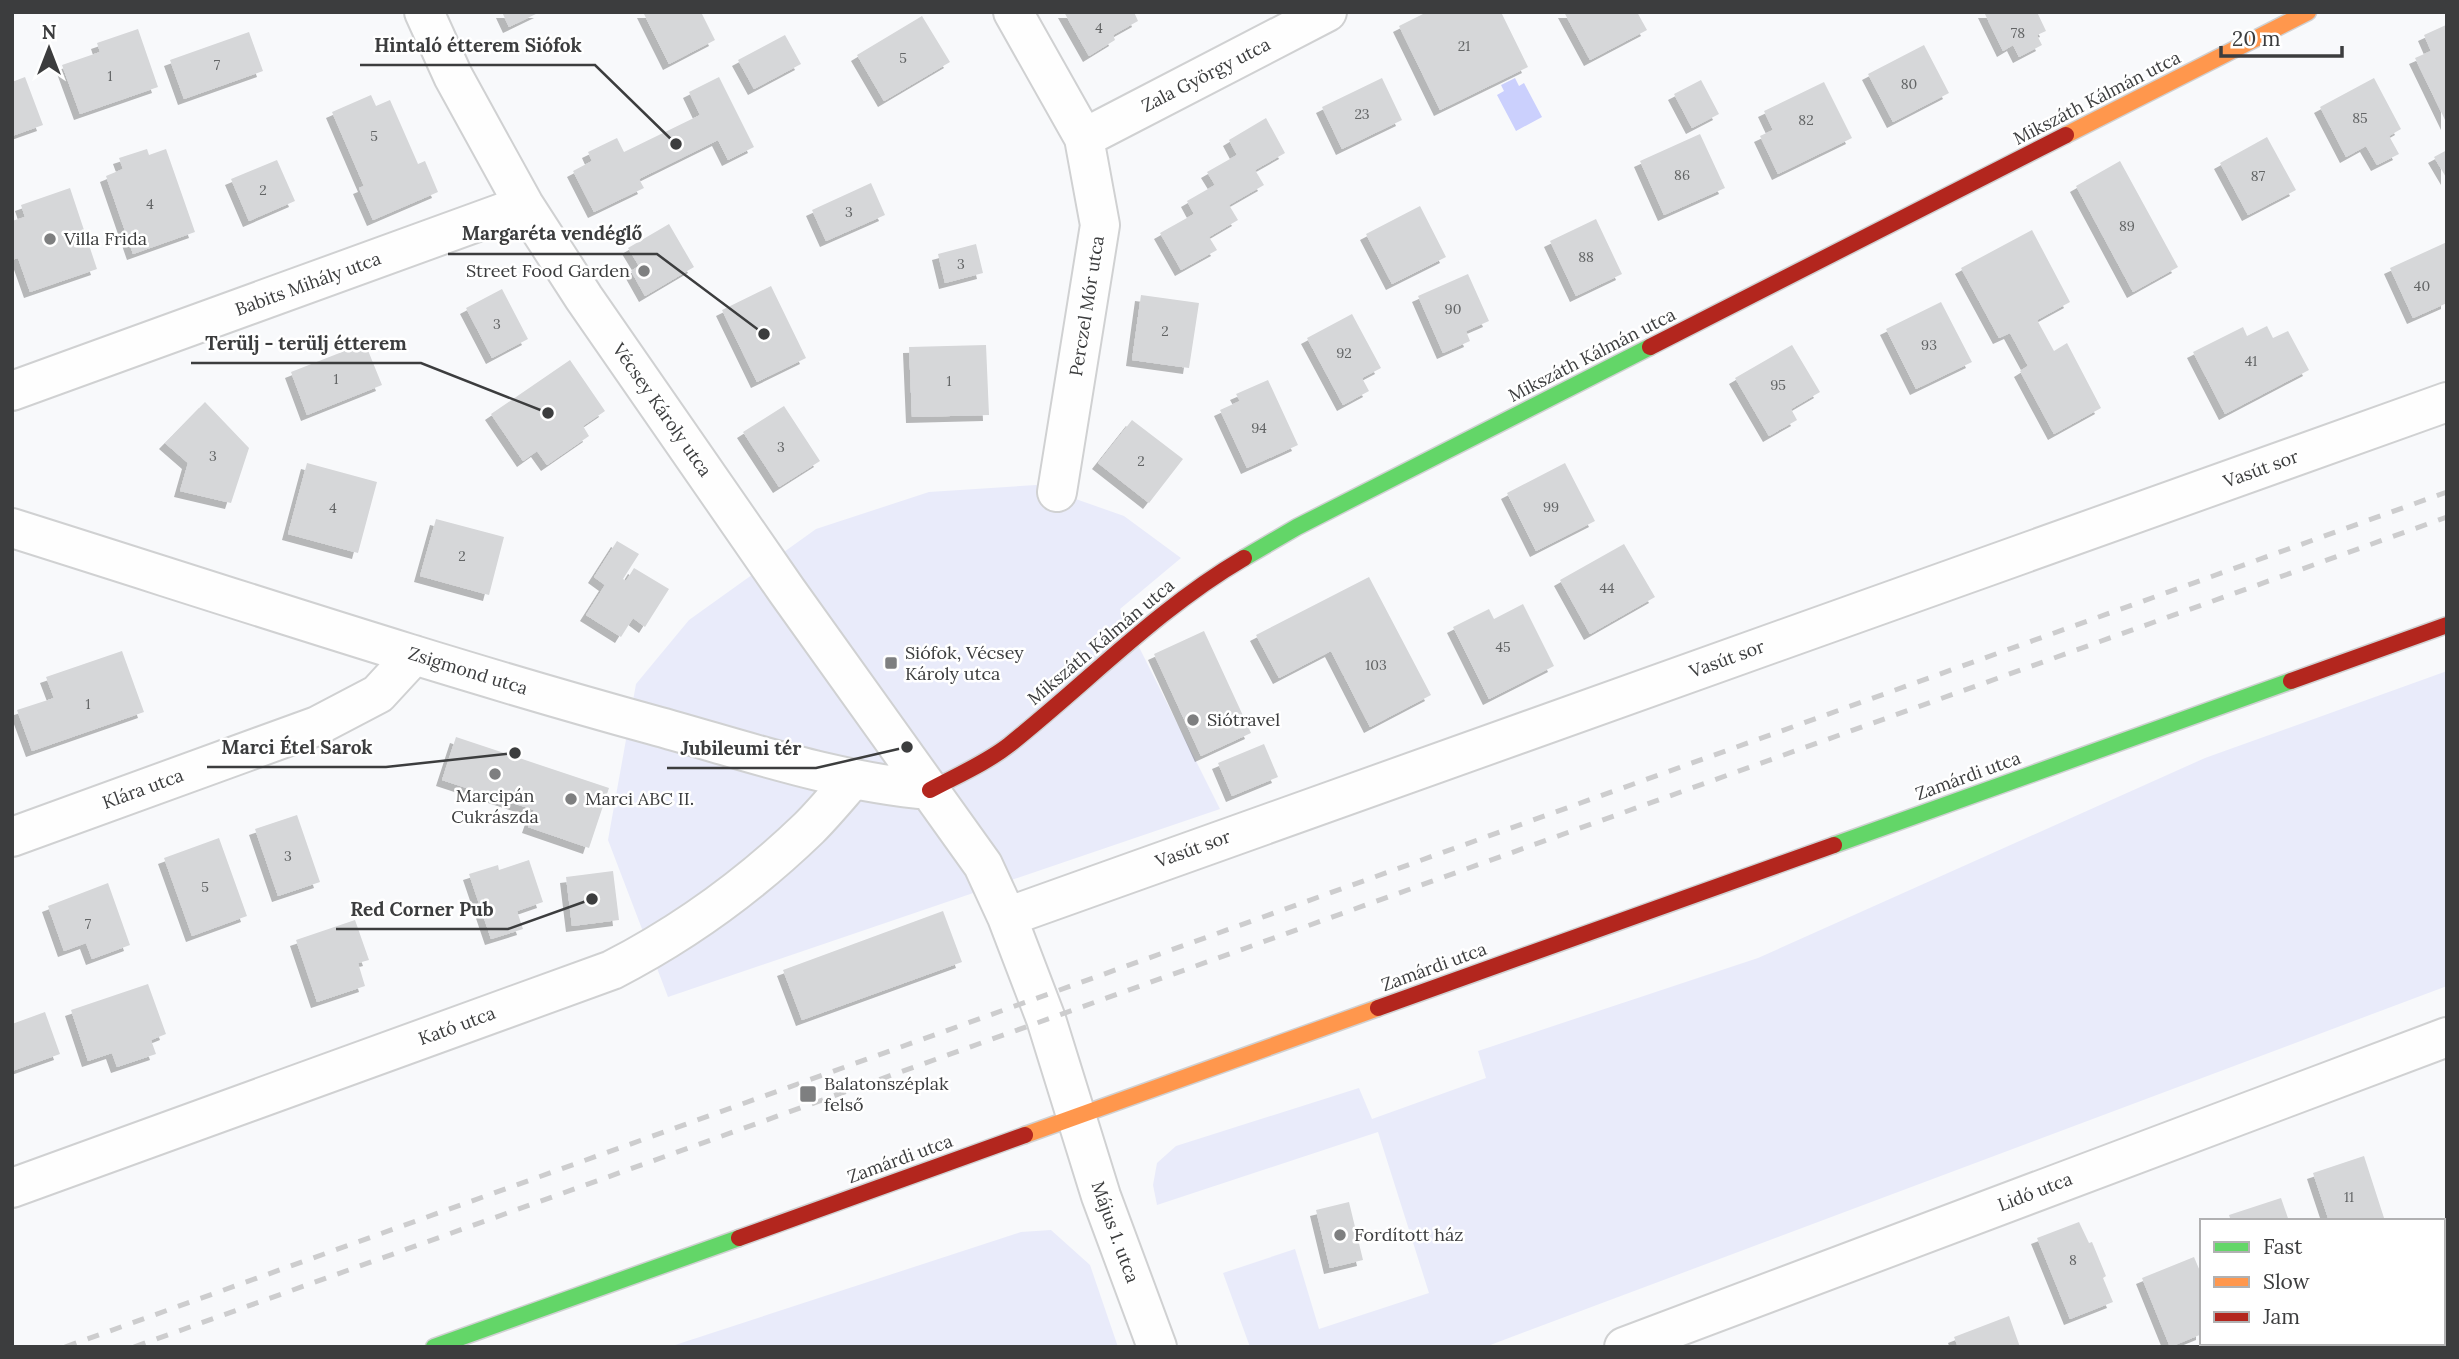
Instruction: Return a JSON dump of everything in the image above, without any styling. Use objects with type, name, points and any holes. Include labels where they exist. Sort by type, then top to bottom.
[{"type":"main road","name":"Mikszáth Kálmán utca","points":[[930,790],[1007,747],[1128,641],[1211,577],[1297,527],[2308,12]]},
{"type":"main road","name":"Zamárdi utca","points":[[434,1347],[2447,625]]},
{"type":"street","name":"Vécsey Károly utca","points":[[424,12],[453,76],[524,205],[584,298],[787,592],[983,865],[1007,917]]},
{"type":"street","name":"Perczel Mór utca","points":[[1013,12],[1084,138],[1100,225],[1057,492]]},
{"type":"street","name":"Zala György utca","points":[[1084,138],[1327,12]]},
{"type":"street","name":"Babits Mihály utca","points":[[12,391],[524,205]]},
{"type":"street","name":"Vasút sor","points":[[1007,917],[2447,402]]},
{"type":"street","name":"Zsigmond utca","points":[[12,528],[414,655],[623,717],[852,780],[930,790]]},
{"type":"street","name":"Klára utca","points":[[12,837],[317,726],[378,694],[414,655]]},
{"type":"street","name":"Kató utca","points":[[12,1188],[612,970],[650,950],[742,887],[810,827],[852,780]]},
{"type":"street","name":"Május 1. utca","points":[[1007,917],[1046,1019],[1101,1196],[1157,1347]]},
{"type":"street","name":"Lidó utca","points":[[1624,1347],[2447,1037]]},
{"type":"shaded area","points":[[1036,485],[1124,516],[1181,558],[1120,609],[1220,809],[668,997],[608,840],[636,684],[689,620],[816,529],[929,492]]},
{"type":"shaded area","points":[[2447,671],[2447,986],[1485,1347],[1250,1347],[1223,1273],[1295,1249],[1319,1329],[1429,1293],[1378,1132],[1157,1205],[1153,1185],[1157,1163],[1176,1146],[1359,1088],[1372,1119],[1486,1078],[1478,1051],[1758,958],[2205,758]]},
{"type":"shaded area","points":[[1051,1230],[1090,1265],[1118,1347],[669,1347],[1021,1232]]},
{"type":"water","points":[[1515,78],[1519,86],[1524,83],[1542,117],[1516,131],[1497,95],[1504,91],[1501,85]]},
{"type":"building","points":[[502,12],[540,12],[509,27]]},
{"type":"building","points":[[643,12],[701,12],[715,40],[669,64]]},
{"type":"building","points":[[1064,12],[1134,12],[1138,21],[1113,35],[1115,40],[1089,56]]},
{"type":"building","points":[[1427,12],[1501,12],[1528,67],[1440,110],[1399,26]]},
{"type":"building","points":[[1564,12],[1637,12],[1647,30],[1590,60]]},
{"type":"building","points":[[1984,12],[2037,12],[2046,31],[2037,35],[2042,45],[2019,57],[2013,45],[2003,51]]},
{"type":"building","points":[[922,16],[950,62],[884,101],[857,55]]},
{"type":"building","points":[[2446,25],[2447,124],[2415,58],[2431,51],[2424,35]]},
{"type":"building","points":[[138,29],[158,87],[80,114],[62,65],[100,52],[97,43]]},
{"type":"building","points":[[249,32],[263,71],[184,99],[170,60]]},
{"type":"building","points":[[785,35],[801,64],[754,89],[738,60]]},
{"type":"building","points":[[1924,45],[1949,93],[1893,122],[1868,74]]},
{"type":"building","points":[[25,77],[43,125],[12,136],[12,82]]},
{"type":"building","points":[[719,77],[754,147],[728,160],[718,140],[639,179],[644,188],[594,212],[573,171],[592,161],[588,152],[617,138],[624,152],[700,115],[689,92]]},
{"type":"building","points":[[1382,78],[1402,120],[1342,149],[1322,107]]},
{"type":"building","points":[[2374,78],[2401,129],[2389,136],[2399,154],[2377,165],[2366,146],[2346,157],[2320,107]]},
{"type":"building","points":[[1701,80],[1719,114],[1692,128],[1674,94]]},
{"type":"building","points":[[1824,82],[1852,138],[1778,174],[1760,136],[1773,130],[1764,111]]},
{"type":"building","points":[[371,95],[376,106],[390,100],[418,164],[425,161],[438,192],[373,220],[359,188],[364,186],[332,112]]},
{"type":"building","points":[[1266,118],[1285,153],[1255,170],[1264,185],[1229,205],[1238,220],[1209,237],[1217,250],[1181,270],[1160,233],[1194,214],[1187,201],[1215,185],[1207,172],[1237,155],[1229,140]]},
{"type":"building","points":[[1700,134],[1725,188],[1664,215],[1640,161]]},
{"type":"building","points":[[2267,137],[2296,190],[2248,215],[2220,163]]},
{"type":"building","points":[[147,149],[149,155],[166,149],[195,232],[133,254],[106,176],[123,169],[119,158]]},
{"type":"building","points":[[2447,150],[2447,179],[2434,157]]},
{"type":"building","points":[[277,160],[295,201],[249,221],[231,179]]},
{"type":"building","points":[[2120,161],[2178,267],[2133,292],[2076,186]]},
{"type":"building","points":[[871,183],[885,215],[826,241],[812,210]]},
{"type":"building","name":"Villa Frida","points":[[70,188],[97,269],[30,292],[18,258],[12,260],[12,221],[25,217],[21,205]]},
{"type":"building","points":[[1420,206],[1446,257],[1392,284],[1366,234]]},
{"type":"building","points":[[1596,219],[1622,274],[1576,296],[1550,241]]},
{"type":"building","points":[[669,224],[694,267],[645,296],[631,271],[639,266],[628,248]]},
{"type":"building","points":[[2032,230],[2070,302],[2037,320],[2054,351],[2067,343],[2101,408],[2054,434],[2020,371],[2028,366],[2010,333],[1999,338],[1961,268]]},
{"type":"building","points":[[2447,242],[2447,303],[2413,318],[2390,268]]},
{"type":"building","points":[[976,244],[983,273],[945,283],[938,254]]},
{"type":"building","points":[[1468,274],[1489,321],[1466,331],[1470,341],[1443,353],[1418,296]]},
{"type":"building","points":[[771,286],[806,358],[757,382],[722,310]]},
{"type":"building","points":[[502,289],[528,339],[492,358],[466,308]]},
{"type":"building","points":[[1141,295],[1199,303],[1189,368],[1132,360]]},
{"type":"building","points":[[1941,302],[1972,362],[1916,389],[1886,329]]},
{"type":"building","points":[[1352,314],[1381,368],[1362,378],[1369,391],[1343,405],[1307,338]]},
{"type":"building","points":[[2267,326],[2273,338],[2288,331],[2309,370],[2225,414],[2193,352],[2243,327],[2247,336]]},
{"type":"building","points":[[365,343],[382,385],[307,415],[291,372]]},
{"type":"building","points":[[986,345],[989,415],[912,417],[909,347]]},
{"type":"building","points":[[1792,345],[1820,392],[1791,409],[1797,420],[1769,436],[1735,378]]},
{"type":"building","points":[[570,360],[605,411],[583,426],[589,436],[547,465],[537,451],[523,461],[491,414]]},
{"type":"building","points":[[1268,380],[1298,445],[1247,468],[1220,410],[1240,401],[1236,394]]},
{"type":"building","points":[[205,402],[249,448],[231,503],[180,491],[188,463],[165,443]]},
{"type":"building","points":[[784,406],[820,461],[779,487],[743,432]]},
{"type":"building","points":[[1132,420],[1183,459],[1149,503],[1098,463]]},
{"type":"building","points":[[307,463],[377,482],[358,553],[288,534]]},
{"type":"building","points":[[1565,463],[1595,521],[1536,551],[1507,493]]},
{"type":"building","points":[[436,519],[504,537],[489,595],[420,576]]},
{"type":"building","points":[[617,541],[639,554],[623,579],[626,581],[634,568],[669,589],[645,627],[633,618],[621,637],[586,615],[605,585],[594,577]]},
{"type":"building","points":[[1624,544],[1655,597],[1590,634],[1560,580]]},
{"type":"building","points":[[1369,577],[1431,695],[1370,727],[1331,651],[1279,678],[1256,635]]},
{"type":"building","points":[[1523,604],[1554,666],[1489,699],[1453,627],[1489,609],[1494,619]]},
{"type":"building","points":[[1204,631],[1251,733],[1201,756],[1154,654]]},
{"type":"building","points":[[122,651],[144,712],[32,751],[17,710],[54,698],[46,677]]},
{"type":"building","points":[[456,737],[609,788],[589,848],[528,827],[534,810],[442,780]]},
{"type":"building","points":[[1264,744],[1278,777],[1232,796],[1218,763]]},
{"type":"building","points":[[297,815],[320,882],[278,896],[255,829]]},
{"type":"building","points":[[219,838],[247,916],[192,936],[164,858]]},
{"type":"building","points":[[529,860],[543,902],[517,911],[523,929],[491,939],[469,874],[498,865],[499,870]]},
{"type":"building","points":[[613,871],[619,920],[572,926],[566,877]]},
{"type":"building","points":[[108,883],[130,945],[92,959],[86,943],[64,951],[48,906]]},
{"type":"building","points":[[943,911],[962,962],[802,1020],[783,970]]},
{"type":"building","points":[[355,920],[369,960],[358,963],[365,986],[317,1002],[296,940]]},
{"type":"building","points":[[148,984],[166,1034],[151,1040],[156,1054],[117,1067],[112,1053],[88,1061],[71,1010]]},
{"type":"building","points":[[45,1012],[60,1054],[12,1071],[12,1024]]},
{"type":"building","points":[[2364,1156],[2384,1219],[2328,1219],[2313,1173]]},
{"type":"building","points":[[2281,1198],[2288,1219],[2230,1219],[2229,1215]]},
{"type":"building","name":"Fordított ház","points":[[1349,1202],[1363,1260],[1330,1268],[1316,1210]]},
{"type":"building","points":[[2079,1222],[2089,1243],[2092,1242],[2113,1302],[2070,1319],[2037,1238]]},
{"type":"building","points":[[2194,1257],[2200,1271],[2200,1335],[2170,1347],[2142,1278]]},
{"type":"building","points":[[2009,1316],[2020,1347],[1958,1347],[1954,1337]]},
{"type":"railway","points":[[65,1347],[2447,492]]},
{"type":"railway","points":[[134,1347],[2447,517]]},
{"type":"traffic: fast","points":[[1244,558],[1297,527],[1650,347]]},
{"type":"traffic: fast","points":[[1834,845],[2291,681]]},
{"type":"traffic: fast","points":[[434,1347],[739,1238]]},
{"type":"traffic: slow","points":[[2066,135],[2308,12]]},
{"type":"traffic: slow","points":[[1025,1135],[1378,1008]]},
{"type":"traffic: jam","points":[[1650,347],[2066,135]]},
{"type":"traffic: jam","points":[[930,790],[1000,752],[1152,623],[1212,578],[1244,558]]},
{"type":"traffic: jam","points":[[2291,681],[2447,625]]},
{"type":"traffic: jam","points":[[1378,1008],[1834,845]]},
{"type":"traffic: jam","points":[[739,1238],[1025,1135]]},
{"type":"place","name":"Hintaló étterem Siófok","points":[[676,144]]},
{"type":"place","name":"Villa Frida","points":[[50,239]]},
{"type":"place","name":"Street Food Garden","points":[[644,271]]},
{"type":"place","name":"Margaréta vendéglő","points":[[764,334]]},
{"type":"place","name":"Terülj - terülj étterem","points":[[548,413]]},
{"type":"place","name":"Siófok, Vécsey Károly utca","points":[[891,663]]},
{"type":"place","name":"Siótravel","points":[[1193,720]]},
{"type":"place","name":"Jubileumi tér","points":[[907,747]]},
{"type":"place","name":"Marci Étel Sarok","points":[[515,753]]},
{"type":"place","name":"Marcipán Cukrászda","points":[[495,774]]},
{"type":"place","name":"Marci ABC II.","points":[[571,799]]},
{"type":"place","name":"Red Corner Pub","points":[[592,899]]},
{"type":"place","name":"Balatonszéplak felső","points":[[808,1094]]},
{"type":"place","name":"Fordított ház","points":[[1340,1235]]}]
